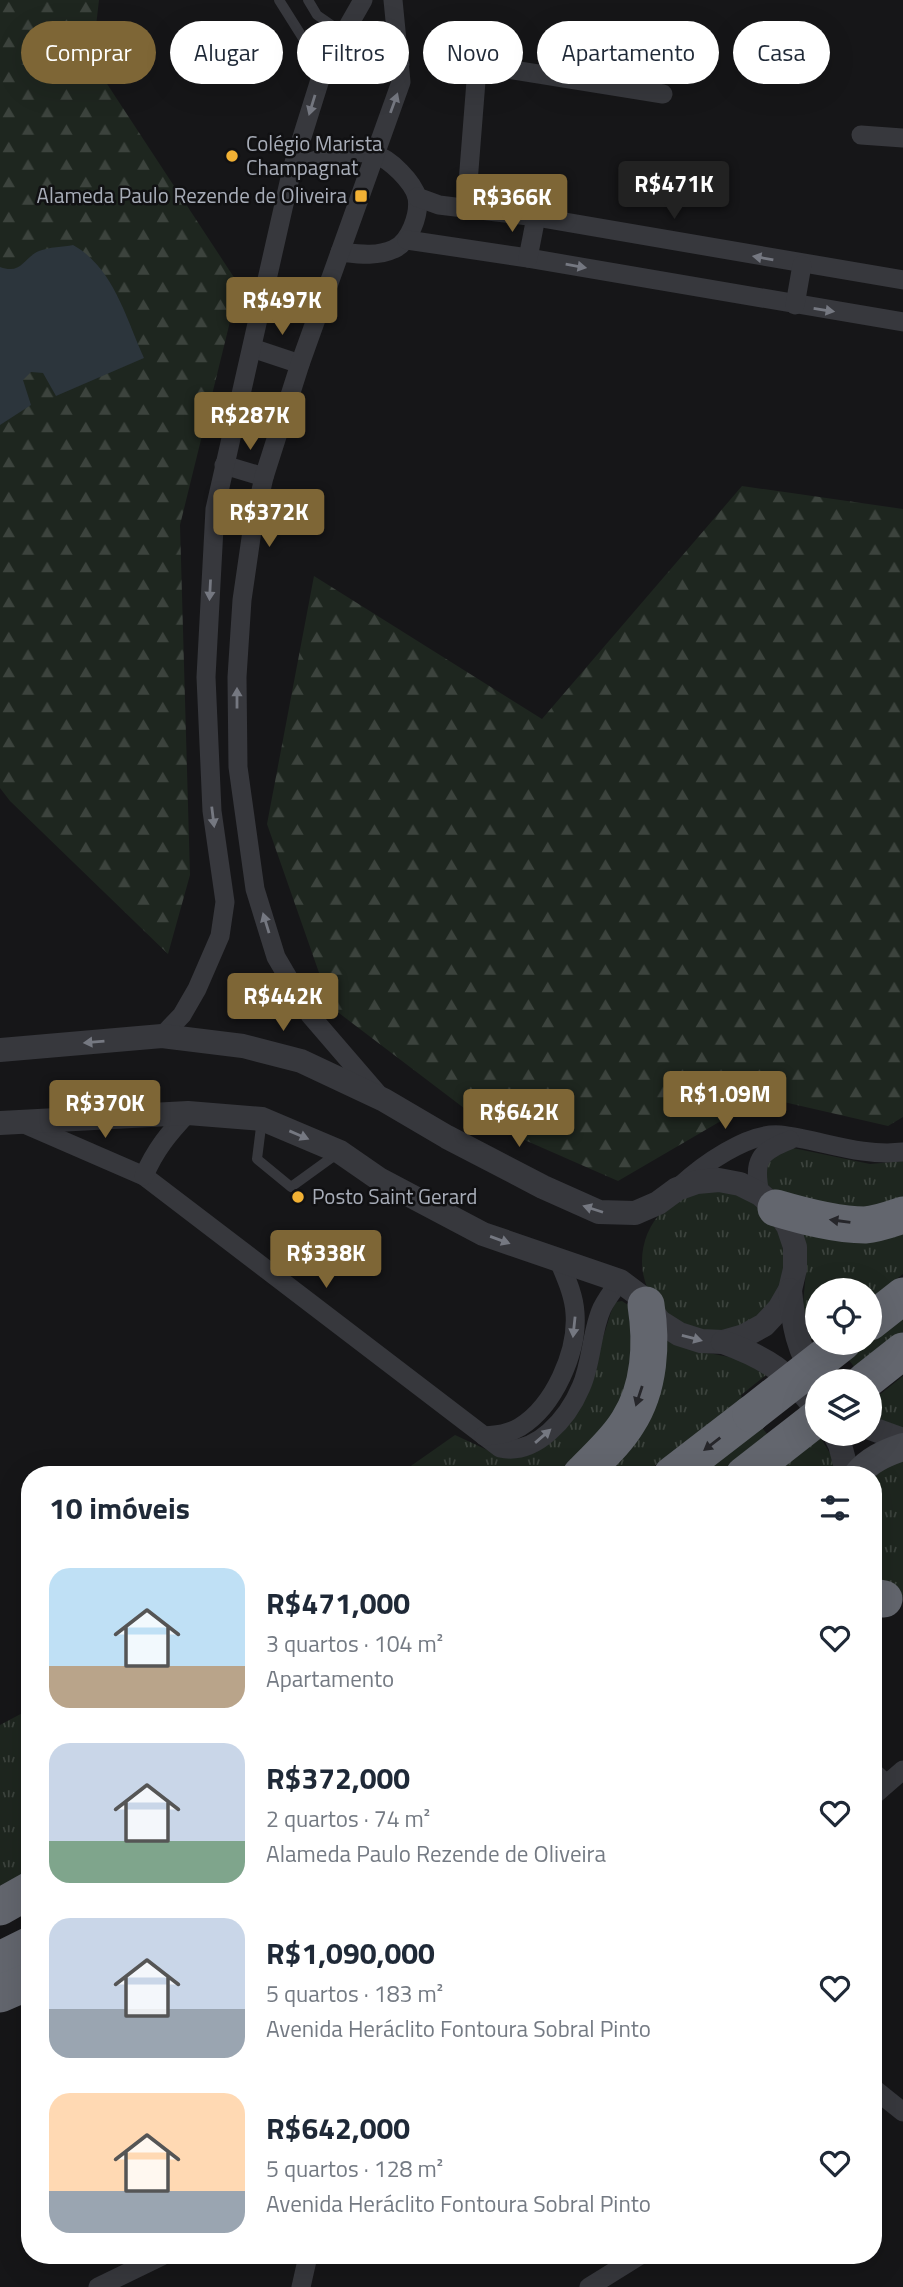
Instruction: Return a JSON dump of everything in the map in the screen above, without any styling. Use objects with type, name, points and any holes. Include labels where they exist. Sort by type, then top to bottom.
[{"type":"highway","points":[[768,1201],[806,1216],[864,1225],[903,1215]]},
{"type":"highway","points":[[589,1466],[628,1422],[640,1398],[650,1350],[650,1331],[635,1294]]},
{"type":"highway","points":[[882,1313],[903,1296]]},
{"type":"highway","points":[[880,1369],[903,1351]]},
{"type":"highway","points":[[684,1466],[826,1355]]},
{"type":"highway","points":[[756,1466],[805,1427]]},
{"type":"highway","points":[[0,1907],[21,1894]]},
{"type":"highway","points":[[0,1913],[21,1903]]},
{"type":"highway","points":[[0,1960],[21,1950]]},
{"type":"highway","points":[[0,1994],[21,1985]]},
{"type":"main road","points":[[865,1466],[882,1454],[903,1447]]},
{"type":"street","points":[[350,21],[363,0]]},
{"type":"street","points":[[393,0],[395,21]]},
{"type":"street","points":[[466,208],[476,81],[489,66],[663,94]]},
{"type":"street","points":[[162,1036],[182,1015],[197,989],[220,936],[225,902],[212,811],[206,677],[215,509],[292,169],[318,84]]},
{"type":"street","points":[[384,1100],[310,1015],[276,957],[255,889],[238,767],[237,677],[242,600],[252,531],[264,477],[300,364],[400,84]]},
{"type":"street","points":[[861,135],[903,138]]},
{"type":"street","points":[[292,169],[341,153],[376,155],[394,165],[406,178],[416,197],[415,219],[407,240],[394,249],[371,254],[340,252]]},
{"type":"street","points":[[416,197],[439,205],[536,217],[802,265],[903,280]]},
{"type":"street","points":[[528,258],[536,217]]},
{"type":"street","points":[[407,240],[903,322]]},
{"type":"street","points":[[795,305],[802,265]]},
{"type":"street","points":[[252,348],[300,364]]},
{"type":"street","points":[[224,466],[264,477]]},
{"type":"street","points":[[0,1050],[162,1036],[243,1046],[301,1061],[384,1100],[447,1137],[590,1209],[615,1214],[635,1213],[697,1182],[719,1180],[740,1184],[768,1201],[788,1226],[795,1247],[795,1269],[790,1290],[779,1309],[764,1325],[744,1336],[723,1342]]},
{"type":"street","points":[[144,1176],[152,1155],[188,1113]]},
{"type":"street","points":[[11,1123],[188,1113],[262,1119],[340,1152],[379,1179],[483,1234],[559,1261],[635,1294],[660,1322],[679,1335],[701,1341],[723,1342],[756,1354],[774,1365],[805,1396]]},
{"type":"street","points":[[11,1123],[144,1176],[500,1448],[512,1451],[523,1449],[537,1442],[554,1426],[581,1387],[602,1309],[635,1294]]},
{"type":"street","points":[[667,1196],[697,1170],[759,1138],[777,1135],[871,1154],[903,1152]]},
{"type":"street","points":[[768,1201],[757,1166],[762,1154],[794,1138]]},
{"type":"street","points":[[484,1436],[518,1429],[533,1418],[559,1383],[575,1330],[572,1294],[559,1261]]},
{"type":"street","points":[[790,1290],[799,1345],[810,1369]]},
{"type":"street","points":[[882,1433],[903,1440]]},
{"type":"street","points":[[840,1446],[846,1466]]},
{"type":"street","points":[[882,1791],[899,1781]]},
{"type":"street","points":[[882,2100],[903,2112]]},
{"type":"street","points":[[99,2287],[141,2264]]},
{"type":"street","points":[[301,2287],[306,2264]]},
{"type":"street","points":[[589,2287],[626,2264]]},
{"type":"lane","points":[[279,0],[297,28]]},
{"type":"lane","points":[[308,0],[317,15],[326,21]]},
{"type":"lane","points":[[262,1119],[257,1159],[291,1187],[340,1152]]},
{"type":"lane","points":[[882,1771],[899,1781]]},
{"type":"green space","points":[[0,0],[99,0],[97,21],[21,21],[21,84],[107,84],[239,285],[180,525],[190,875],[168,954],[10,801],[0,788]]},
{"type":"green space","points":[[742,486],[903,509],[903,1117],[888,1126],[762,1097],[618,1181],[481,1121],[331,1007],[267,824],[314,576],[542,719]]},
{"type":"green space","points":[[793,1148],[870,1164],[903,1161],[903,1207],[876,1216],[776,1193],[766,1183],[764,1172],[771,1158]]},
{"type":"green space","points":[[713,1190],[740,1196],[763,1211],[778,1234],[784,1261],[778,1288],[763,1311],[740,1326],[713,1332],[686,1326],[663,1311],[648,1288],[642,1261],[648,1234],[663,1211],[686,1196]]},
{"type":"green space","points":[[799,1226],[903,1226],[903,1274],[882,1290],[882,1278],[805,1278],[807,1261]]},
{"type":"green space","points":[[805,1282],[805,1324],[803,1304]]},
{"type":"green space","points":[[622,1301],[634,1309],[627,1404],[573,1466],[411,1466],[455,1435],[498,1455],[514,1458],[587,1389],[616,1302]]},
{"type":"green space","points":[[903,1312],[903,1332],[882,1348],[882,1329]]},
{"type":"green space","points":[[660,1334],[693,1350],[734,1358],[770,1372],[741,1395],[742,1398],[655,1466],[600,1466]]},
{"type":"green space","points":[[847,1355],[872,1355],[855,1368]]},
{"type":"green space","points":[[903,1376],[903,1431],[882,1425],[882,1393]]},
{"type":"green space","points":[[758,1423],[768,1435],[728,1466],[703,1466]]},
{"type":"green space","points":[[809,1446],[826,1446],[836,1466],[783,1466]]},
{"type":"green space","points":[[903,1458],[903,1596],[882,1587],[882,1470]]},
{"type":"green space","points":[[21,1714],[21,1884],[0,1894],[0,1725]]},
{"type":"shaded area","points":[[73,245],[98,266],[108,280],[144,358],[56,396],[43,373],[31,372],[23,380],[31,405],[0,425],[0,267],[13,269],[39,251]]},
{"type":"place","name":"Colégio Marista Champagnat","points":[[232,156]]},
{"type":"place","name":"Alameda Paulo Rezende de Oliveira","points":[[361,196]]},
{"type":"place","name":"Posto Saint Gerard","points":[[298,1197]]}]
